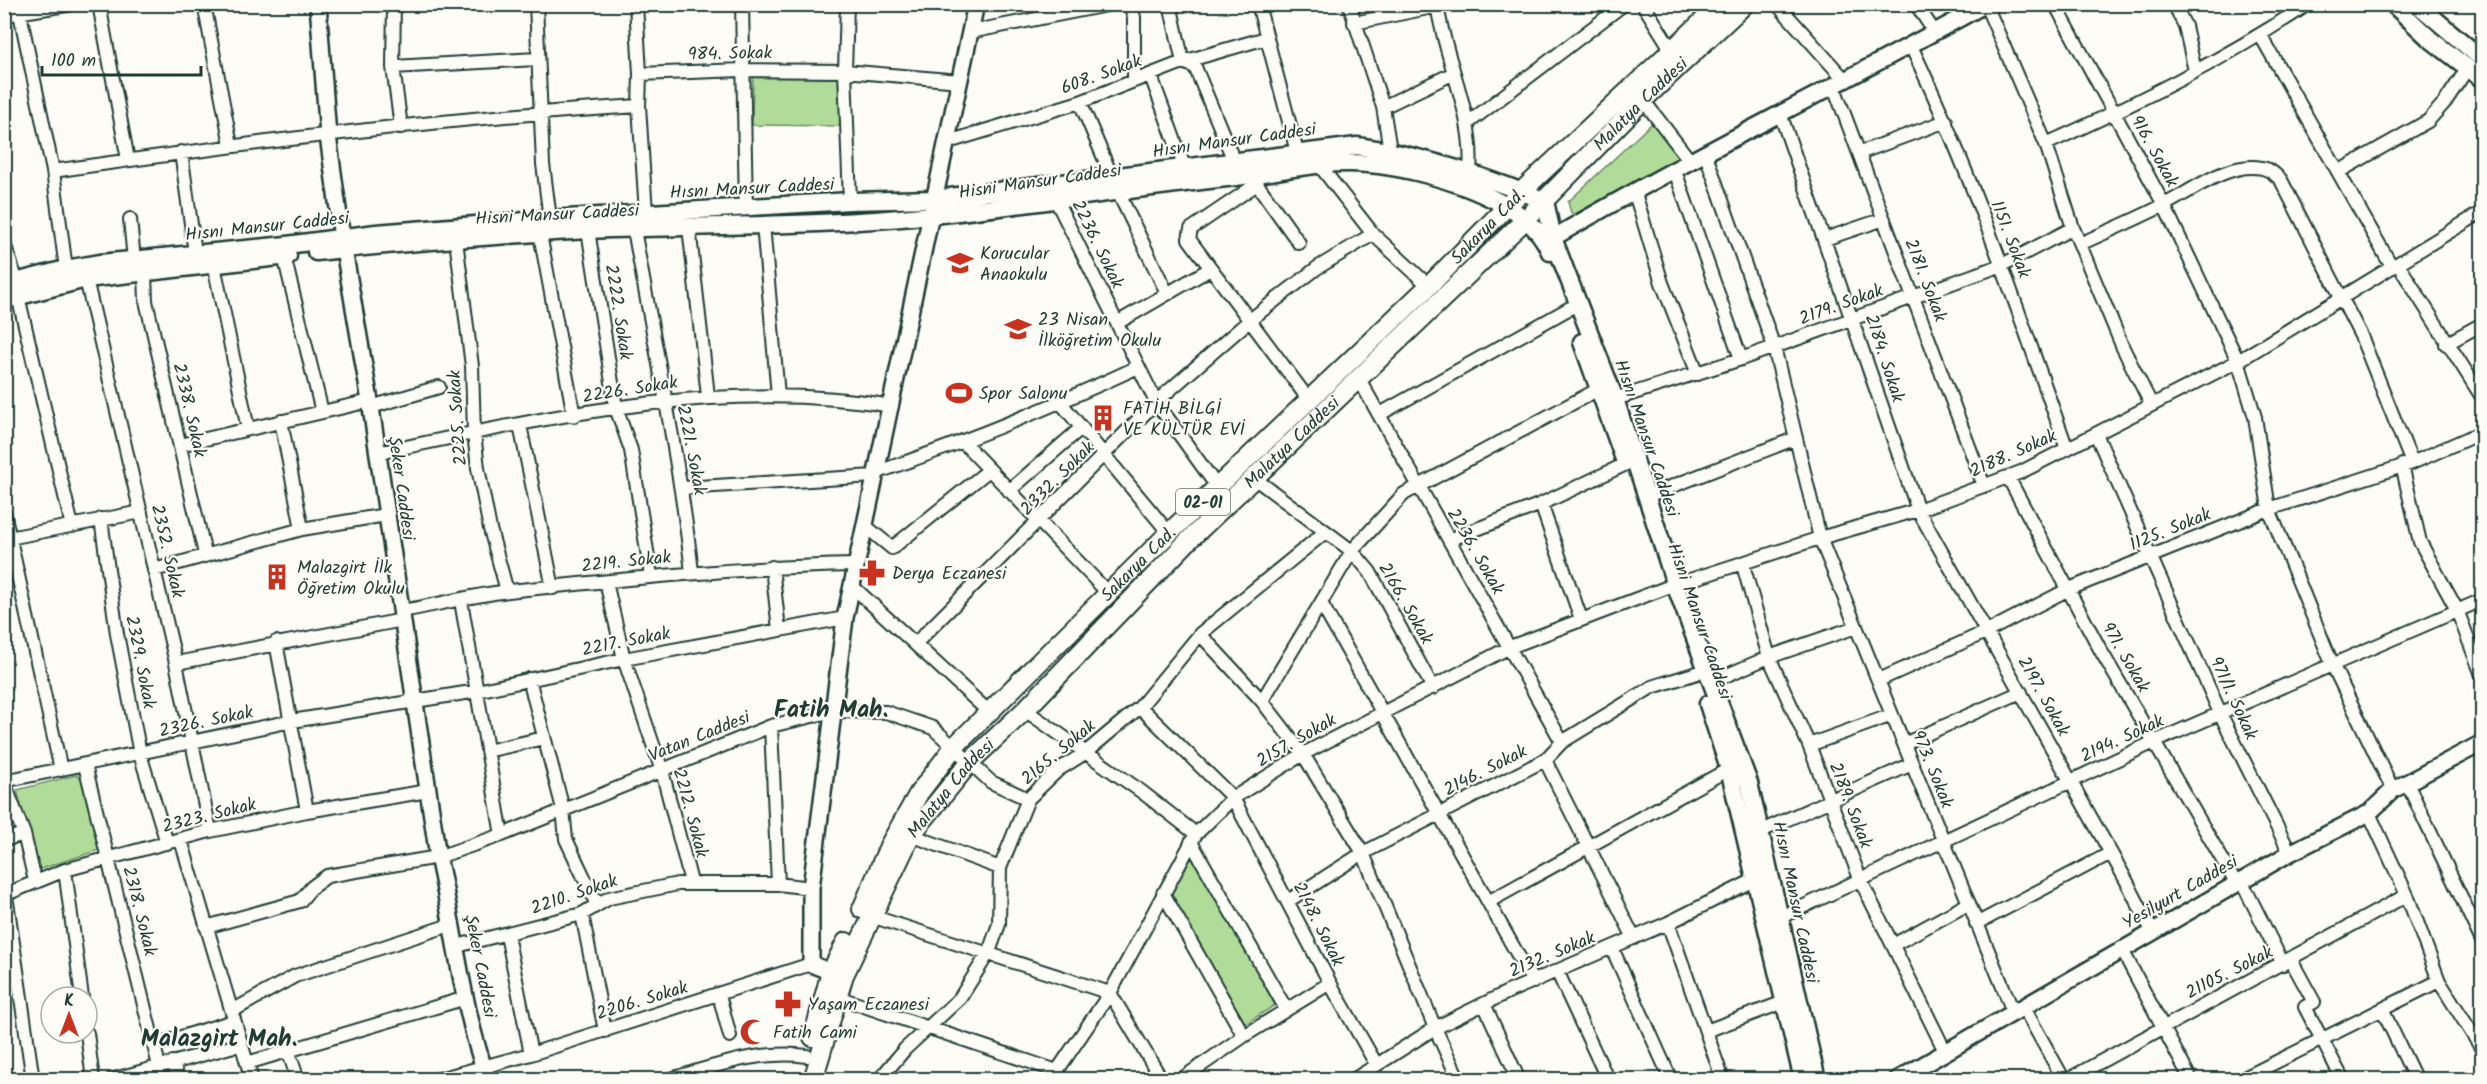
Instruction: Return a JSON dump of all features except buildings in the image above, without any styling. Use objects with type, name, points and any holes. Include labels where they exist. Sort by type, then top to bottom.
[{"type":"main road","name":"Sakarya Cad.","points":[[800,1080],[831,972],[862,910],[889,846],[919,793],[954,747],[1169,533],[1429,286],[1522,191],[1721,4]]},
{"type":"main road","name":"Malatya Caddesi","points":[[813,1080],[844,975],[871,916],[911,835],[970,762],[1025,710],[1190,539],[1545,201],[1643,100],[1745,4]]},
{"type":"main road","points":[[2393,4],[2421,31],[2482,79]]},
{"type":"main road","points":[[2417,4],[2482,59]]},
{"type":"main road","name":"Hısnı Mansur Caddesi","points":[[11,291],[66,269],[140,267],[195,253],[343,243],[550,219],[646,213],[850,201],[932,207],[1114,183],[1185,166],[1297,152],[1357,146],[1390,150],[1470,172],[1545,201],[1553,238],[1615,399],[1647,496],[1672,587]]},
{"type":"main road","name":"Hisni Mansur Caddesi","points":[[11,291],[86,279],[140,267],[214,265],[284,256],[343,243],[456,240],[588,231],[763,224],[932,207],[1056,200],[1114,183],[1258,178],[1320,166],[1364,163],[1388,166],[1469,189],[1506,207],[1545,238],[1597,390],[1704,677],[1729,769],[1763,875],[1784,1002],[1803,1080]]},
{"type":"main road","name":"Hısnı Mansur Caddesi","points":[[1704,677],[1749,783],[1761,831],[1763,875],[1781,917],[1817,1080]]},
{"type":"street","points":[[4,15],[18,8],[73,4]]},
{"type":"street","points":[[99,4],[128,160]]},
{"type":"street","points":[[204,4],[231,145]]},
{"type":"street","name":"Şeker Caddesi","points":[[318,4],[328,136],[343,243],[370,404],[438,857],[466,998],[486,1072]]},
{"type":"street","points":[[394,4],[393,68],[400,127]]},
{"type":"street","points":[[536,4],[537,59],[550,219]]},
{"type":"street","points":[[636,4],[640,74],[639,106],[646,213]]},
{"type":"street","points":[[742,4],[746,208]]},
{"type":"street","points":[[847,4],[845,71],[850,201]]},
{"type":"street","points":[[831,972],[811,964],[811,888],[845,618],[976,4]]},
{"type":"street","points":[[970,32],[1112,4]]},
{"type":"street","points":[[1126,4],[1131,8],[1134,17],[1134,81]]},
{"type":"street","points":[[1170,4],[1183,62],[1195,68],[1234,161]]},
{"type":"street","points":[[1258,4],[1297,152]]},
{"type":"street","points":[[1349,4],[1383,107],[1390,150]]},
{"type":"street","points":[[1468,123],[1623,4]]},
{"type":"street","points":[[1643,4],[1672,52]]},
{"type":"street","points":[[1777,4],[1840,84]]},
{"type":"street","points":[[1916,4],[1935,33]]},
{"type":"street","points":[[1553,238],[1634,190],[1780,116],[1986,4],[2046,144],[2073,228],[2123,348],[2151,404]]},
{"type":"street","name":"916. Sokak","points":[[2055,4],[2164,205],[2215,178],[2237,170],[2263,168],[2273,172],[2281,180],[2361,336],[2407,464],[2420,542],[2457,610],[2482,675]]},
{"type":"street","points":[[2174,4],[2185,26],[2195,71]]},
{"type":"street","points":[[2046,144],[2115,113],[2261,36],[2308,4]]},
{"type":"street","points":[[1354,23],[1440,5],[1454,73],[1468,123],[1472,146],[1470,172]]},
{"type":"street","points":[[18,8],[53,171],[66,269]]},
{"type":"street","points":[[2261,36],[2338,172],[2395,265],[2482,397]]},
{"type":"street","name":"608. Sokak","points":[[948,142],[1080,102],[1183,62],[1266,38]]},
{"type":"street","name":"1151. Sokak","points":[[1911,46],[1947,121],[2002,264],[2067,449]]},
{"type":"street","points":[[393,68],[537,59]]},
{"type":"street","points":[[2338,172],[2411,133],[2428,121],[2445,102],[2467,69]]},
{"type":"street","name":"984. Sokak","points":[[640,74],[742,70],[845,71],[960,81]]},
{"type":"street","points":[[1383,107],[1454,73]]},
{"type":"street","points":[[1151,76],[1185,166]]},
{"type":"street","name":"2181. Sokak","points":[[1840,84],[1859,153],[1984,486]]},
{"type":"street","points":[[1643,100],[1691,162]]},
{"type":"street","points":[[1080,102],[1114,183],[1167,293]]},
{"type":"street","points":[[53,171],[231,145],[541,112],[639,106]]},
{"type":"street","name":"2184. Sokak","points":[[1780,116],[1853,318],[1918,510]]},
{"type":"street","points":[[1859,153],[1947,121]]},
{"type":"street","points":[[181,152],[195,253]]},
{"type":"street","name":"973. Sokak","points":[[1706,155],[1774,347],[1794,439],[1820,538],[1976,924],[2019,1011],[2066,1080]]},
{"type":"street","points":[[1320,166],[1372,234],[1429,286]]},
{"type":"street","points":[[1675,171],[1741,359]]},
{"type":"street","points":[[1299,243],[1258,178],[1189,232],[1190,243],[1309,400]]},
{"type":"street","points":[[1634,190],[1662,283],[1698,374]]},
{"type":"street","name":"2236. Sokak","points":[[1056,200],[1156,402],[1218,488]]},
{"type":"street","points":[[2080,244],[2164,205],[2238,361],[2255,417],[2269,509],[2333,666],[2393,790]]},
{"type":"street","name":"2188. Sokak","points":[[1672,587],[1820,538],[1918,510],[2007,477],[2067,449],[2238,361],[2482,212]]},
{"type":"street","name":"2338. Sokak","points":[[130,219],[146,301],[204,554]]},
{"type":"street","points":[[1825,239],[1884,219]]},
{"type":"street","points":[[763,224],[778,396]]},
{"type":"street","points":[[689,227],[708,396]]},
{"type":"street","name":"2179. Sokak","points":[[1615,399],[1741,359],[2002,264],[2073,228]]},
{"type":"street","name":"2221. Sokak","points":[[634,229],[664,401],[683,488],[692,572]]},
{"type":"street","name":"2222. Sokak","points":[[588,231],[616,408],[631,450],[651,576]]},
{"type":"street","points":[[540,234],[574,416]]},
{"type":"street","name":"2332. Sokak","points":[[915,644],[1156,402],[1250,320],[1317,267],[1372,234]]},
{"type":"street","name":"2225. Sokak","points":[[456,240],[472,366],[474,433],[490,528],[507,591]]},
{"type":"street","points":[[4,243],[11,291],[72,526]]},
{"type":"street","points":[[284,256],[322,412]]},
{"type":"street","points":[[214,265],[248,429]]},
{"type":"street","points":[[1117,323],[1210,269]]},
{"type":"street","name":"2352. Sokak","points":[[86,279],[176,663],[210,831]]},
{"type":"street","points":[[1380,414],[1570,308]]},
{"type":"street","points":[[2446,344],[2482,324]]},
{"type":"street","points":[[683,488],[874,474],[1061,403],[1138,367]]},
{"type":"street","name":"2236. Sokak","points":[[1359,379],[1562,742]]},
{"type":"street","points":[[180,445],[439,387]]},
{"type":"street","points":[[1262,701],[1352,551],[1376,521],[1404,494],[1418,484],[1597,390]]},
{"type":"street","name":"2226. Sokak","points":[[377,453],[616,408],[708,396],[778,396],[863,401],[892,406]]},
{"type":"street","points":[[1061,403],[1169,533]]},
{"type":"street","points":[[281,422],[302,529]]},
{"type":"street","points":[[520,425],[553,588]]},
{"type":"street","points":[[1009,491],[1081,428]]},
{"type":"street","name":"1125. Sokak","points":[[1879,680],[1988,631],[2069,590],[2151,555],[2269,509],[2407,464],[2482,432]]},
{"type":"street","name":"971/1. Sokak","points":[[2096,434],[2221,715],[2290,853]]},
{"type":"street","points":[[1647,496],[1794,439]]},
{"type":"street","points":[[963,442],[1109,594]]},
{"type":"street","points":[[1449,540],[1541,504],[1626,464]]},
{"type":"street","points":[[864,525],[892,548],[989,470]]},
{"type":"street","name":"971. Sokak","points":[[2007,477],[2101,651],[2154,742],[2287,962],[2314,1002],[2305,1007],[2322,1039]]},
{"type":"street","name":"2166. Sokak","points":[[1254,478],[1324,533],[1352,551],[1370,572],[1433,688]]},
{"type":"street","points":[[1541,504],[1581,619]]},
{"type":"street","name":"2197. Sokak","points":[[1918,510],[1988,631],[2152,931]]},
{"type":"street","points":[[4,512],[61,770]]},
{"type":"street","points":[[8,538],[141,512]]},
{"type":"street","points":[[154,570],[204,554],[302,529],[386,515]]},
{"type":"street","name":"2329. Sokak","points":[[101,519],[117,634],[140,754],[167,843]]},
{"type":"street","name":"2165. Sokak","points":[[882,1078],[960,998],[989,952],[999,924],[1000,868],[1028,799],[1058,770],[1085,753],[1140,707],[1200,634],[1324,533]]},
{"type":"street","name":"2219. Sokak","points":[[402,615],[507,591],[692,572],[856,565]]},
{"type":"street","name":"2189. Sokak","points":[[1743,565],[1769,657],[1809,745],[1861,881],[1945,1051]]},
{"type":"street","points":[[772,567],[779,630]]},
{"type":"street","name":"2212. Sokak","points":[[606,582],[624,659],[662,771],[691,882]]},
{"type":"street","points":[[852,586],[988,712]]},
{"type":"street","name":"2157. Sokak","points":[[1059,1075],[1110,993],[1194,838],[1233,798],[1303,754],[1510,646],[1672,587]]},
{"type":"street","name":"2194. Sokak","points":[[1781,917],[2154,742],[2221,715],[2482,600]]},
{"type":"street","points":[[461,601],[502,835]]},
{"type":"street","points":[[1321,603],[1381,714],[1533,982]]},
{"type":"street","points":[[176,663],[402,615]]},
{"type":"street","name":"2217. Sokak","points":[[415,701],[477,691],[624,659],[845,618]]},
{"type":"street","name":"2146. Sokak","points":[[1288,901],[1363,853],[1545,760],[1562,742],[1652,687],[1704,677],[1856,627]]},
{"type":"street","points":[[1200,634],[1262,701],[1303,754],[1363,853],[1435,1028],[1460,1080]]},
{"type":"street","points":[[276,642],[307,811]]},
{"type":"street","points":[[529,679],[563,809],[566,839],[597,905]]},
{"type":"street","points":[[1904,744],[2021,692]]},
{"type":"street","name":"2326. Sokak","points":[[4,781],[292,722],[415,701]]},
{"type":"street","name":"2148. Sokak","points":[[1140,707],[1233,798],[1330,983],[1376,1065]]},
{"type":"street","points":[[1025,710],[1142,792],[1194,838],[1286,1009]]},
{"type":"street","name":"Vatan Caddesi","points":[[206,927],[300,901],[312,887],[327,876],[438,857],[502,835],[771,726],[833,711],[886,712],[933,728],[991,782],[1028,799]]},
{"type":"street","points":[[1809,745],[1892,715]]},
{"type":"street","points":[[771,726],[778,884]]},
{"type":"street","points":[[487,751],[544,738]]},
{"type":"street","name":"Yesilyurt Caddesi","points":[[1897,1080],[2019,1011],[2121,948],[2290,853],[2369,813],[2393,790],[2482,743]]},
{"type":"street","points":[[1545,760],[1587,849],[1634,938]]},
{"type":"street","points":[[1761,831],[1912,764]]},
{"type":"street","name":"2318. Sokak","points":[[85,765],[159,1066]]},
{"type":"street","points":[[1488,902],[1729,769]]},
{"type":"street","points":[[4,781],[24,834],[35,881]]},
{"type":"street","points":[[2407,783],[2482,941]]},
{"type":"street","name":"2323. Sokak","points":[[5,895],[65,870],[210,831],[307,811],[428,791]]},
{"type":"street","points":[[2369,813],[2406,895],[2439,981],[2482,1049]]},
{"type":"street","points":[[4,840],[24,834]]},
{"type":"street","points":[[911,835],[1000,868]]},
{"type":"street","points":[[182,840],[252,1080]]},
{"type":"street","points":[[1976,924],[2111,853]]},
{"type":"street","points":[[65,870],[80,985]]},
{"type":"street","name":"2132. Sokak","points":[[1353,1080],[1435,1028],[1557,971],[1668,923],[1763,875]]},
{"type":"street","name":"2210. Sokak","points":[[457,946],[582,914],[609,898],[691,882],[778,884],[811,888]]},
{"type":"street","points":[[1163,893],[1244,1036]]},
{"type":"street","points":[[5,895],[33,1080]]},
{"type":"street","name":"21105. Sokak","points":[[2066,1080],[2287,962],[2406,895]]},
{"type":"street","points":[[1893,945],[1968,904]]},
{"type":"street","points":[[582,914],[605,1031]]},
{"type":"street","points":[[871,916],[989,952],[1110,993],[1162,1080]]},
{"type":"street","points":[[1668,923],[1723,1080]]},
{"type":"street","points":[[155,1045],[233,1016],[295,976],[453,924]]},
{"type":"street","points":[[507,935],[531,1054]]},
{"type":"street","points":[[1612,948],[1671,1080]]},
{"type":"street","points":[[2121,948],[2191,1080]]},
{"type":"street","name":"2206. Sokak","points":[[435,1080],[486,1072],[531,1054],[811,964]]},
{"type":"street","points":[[1557,971],[1608,1080]]},
{"type":"street","points":[[2244,1079],[2439,981]]},
{"type":"street","points":[[1180,1080],[1244,1036],[1330,983]]},
{"type":"street","points":[[719,995],[730,1036]]},
{"type":"street","points":[[837,997],[1059,1075]]},
{"type":"street","points":[[247,1063],[466,998]]},
{"type":"street","points":[[1706,1031],[1784,1002]]},
{"type":"street","points":[[1484,1004],[1519,1080]]},
{"type":"street","points":[[2382,1009],[2416,1080]]},
{"type":"street","points":[[2322,1039],[2343,1080]]},
{"type":"street","points":[[111,1080],[241,1044]]},
{"type":"street","points":[[89,1045],[93,1080]]},
{"type":"street","points":[[288,1050],[298,1080]]},
{"type":"street","points":[[667,1080],[738,1059],[787,1053],[807,1056]]},
{"type":"street","points":[[173,1062],[178,1080]]},
{"type":"green space","points":[[753,76],[840,78],[841,126],[752,125]]},
{"type":"green space","points":[[1651,124],[1660,126],[1680,152],[1678,158],[1575,214],[1571,213],[1568,202]]},
{"type":"green space","points":[[76,775],[81,777],[99,850],[37,870],[17,790]]},
{"type":"green space","points":[[1192,853],[1275,1005],[1244,1025],[1170,892]]},
{"type":"place","name":"Korucular Anaokulu","points":[[960,263]]},
{"type":"place","name":"23 Nisan İlköğretim Okulu","points":[[1018,329]]},
{"type":"place","name":"Spor Salonu","points":[[959,393]]},
{"type":"place","name":"FATİH BİLGİ VE KÜLTÜR EVİ","points":[[1103,418]]},
{"type":"place","name":"Derya Eczanesi","points":[[872,573]]},
{"type":"place","name":"Malazgirt İlk Öğretim Okulu","points":[[277,577]]},
{"type":"place","name":"Yaşam Eczanesi","points":[[788,1004]]},
{"type":"place","name":"Fatih Cami","points":[[753,1032]]},
{"type":"district","name":"Fatih Mah.","points":[[831,709]]},
{"type":"district","name":"Malazgirt Mah.","points":[[219,1038]]}]
